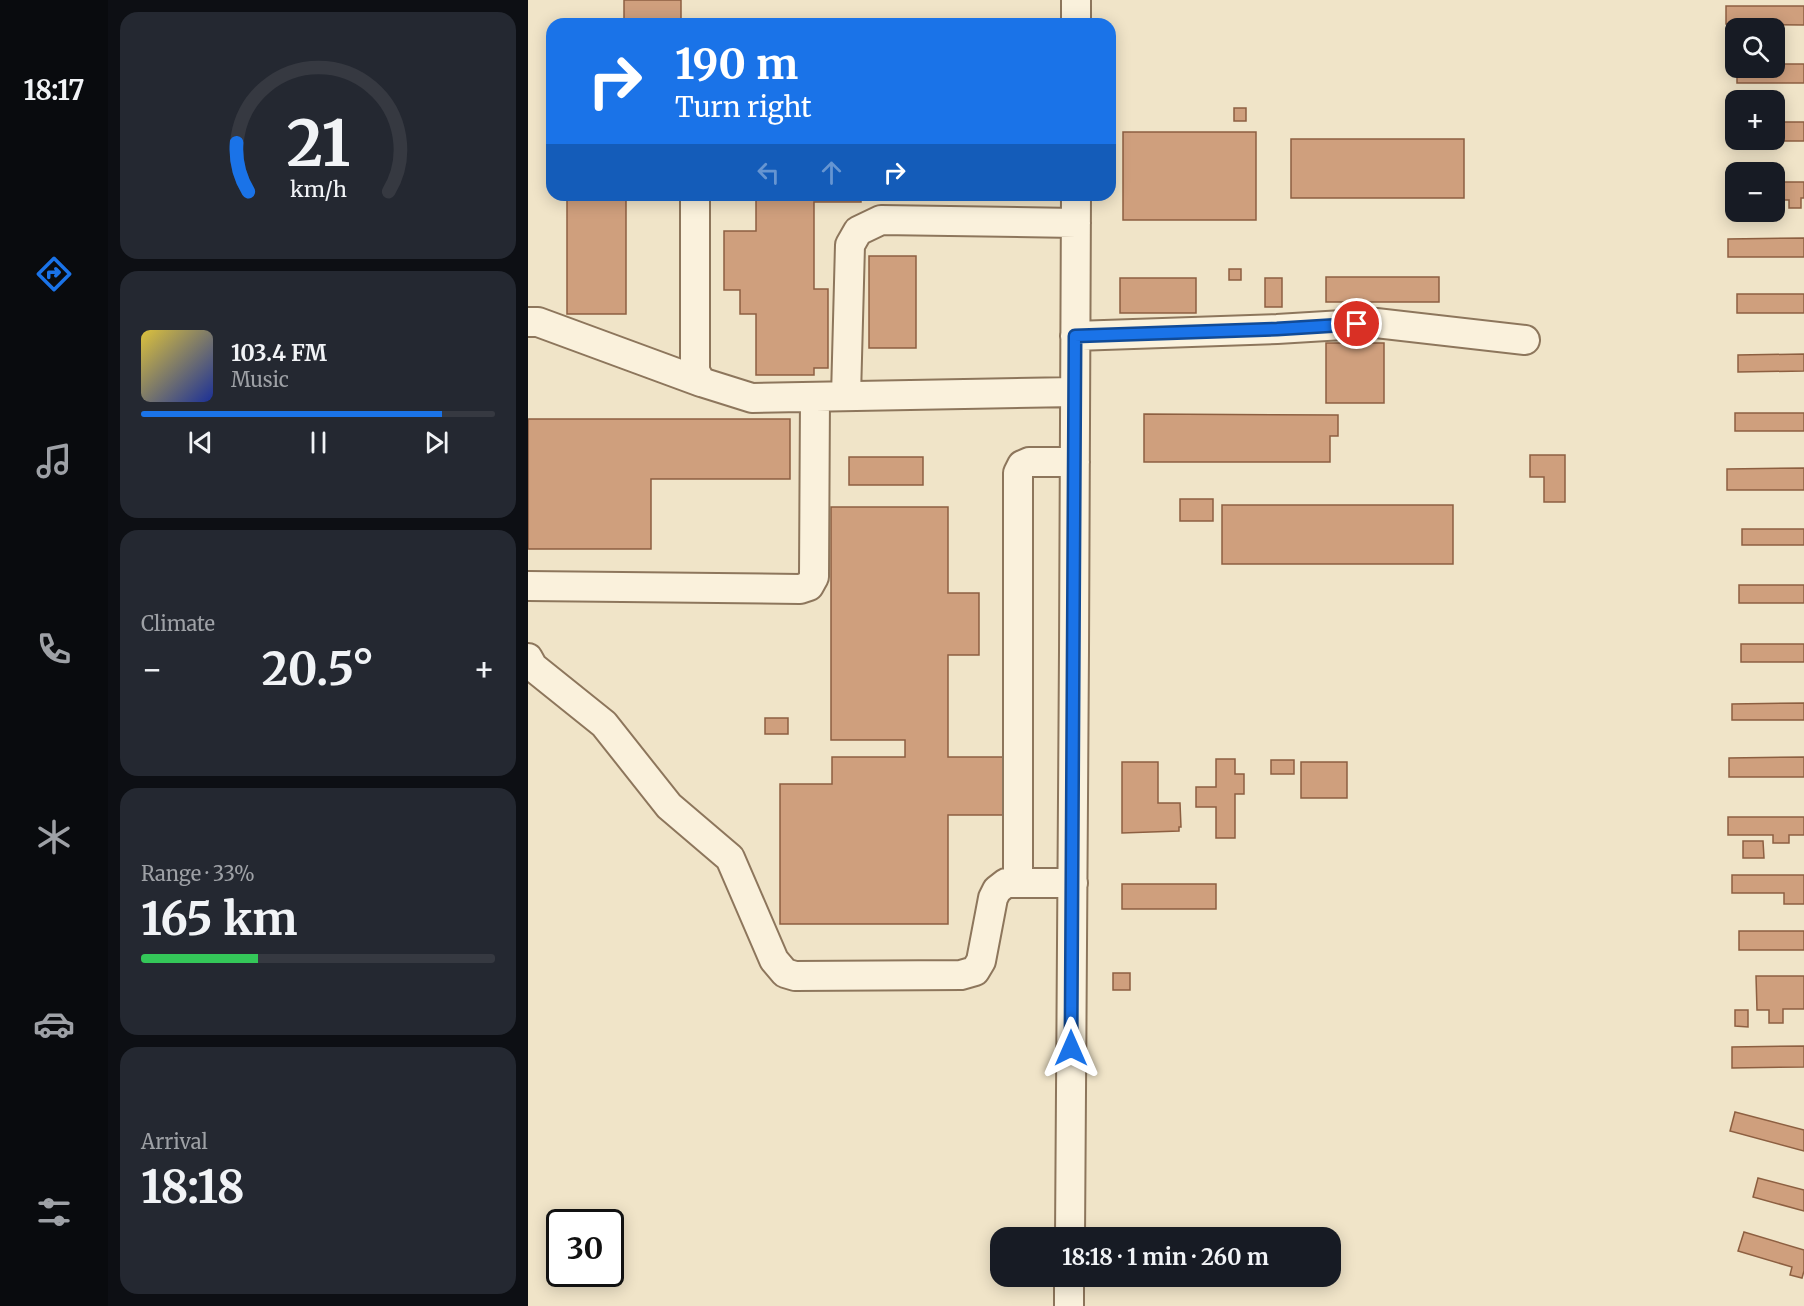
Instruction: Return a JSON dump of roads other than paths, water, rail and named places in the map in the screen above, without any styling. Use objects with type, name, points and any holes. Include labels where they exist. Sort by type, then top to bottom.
[{"type":"street","points":[[1076,0],[1076,18]]},
{"type":"street","points":[[695,201],[695,370],[701,382]]},
{"type":"street","points":[[846,396],[850,245],[858,231],[881,220],[1076,209],[1070,1227]]},
{"type":"street","points":[[528,322],[538,322],[701,382],[752,398],[1075,392]]},
{"type":"street","points":[[1075,336],[1376,323],[1525,340]]},
{"type":"street","points":[[528,586],[800,589],[809,586],[814,577],[815,397]]},
{"type":"street","points":[[1018,883],[1018,473],[1022,465],[1029,462],[1075,462]]},
{"type":"street","points":[[528,658],[534,667],[604,724],[669,806],[729,858],[774,960],[785,973],[795,976],[961,975],[975,970],[981,961],[993,898],[997,890],[1006,883],[1073,883]]},
{"type":"street","points":[[1069,1306],[1070,1287]]}]
